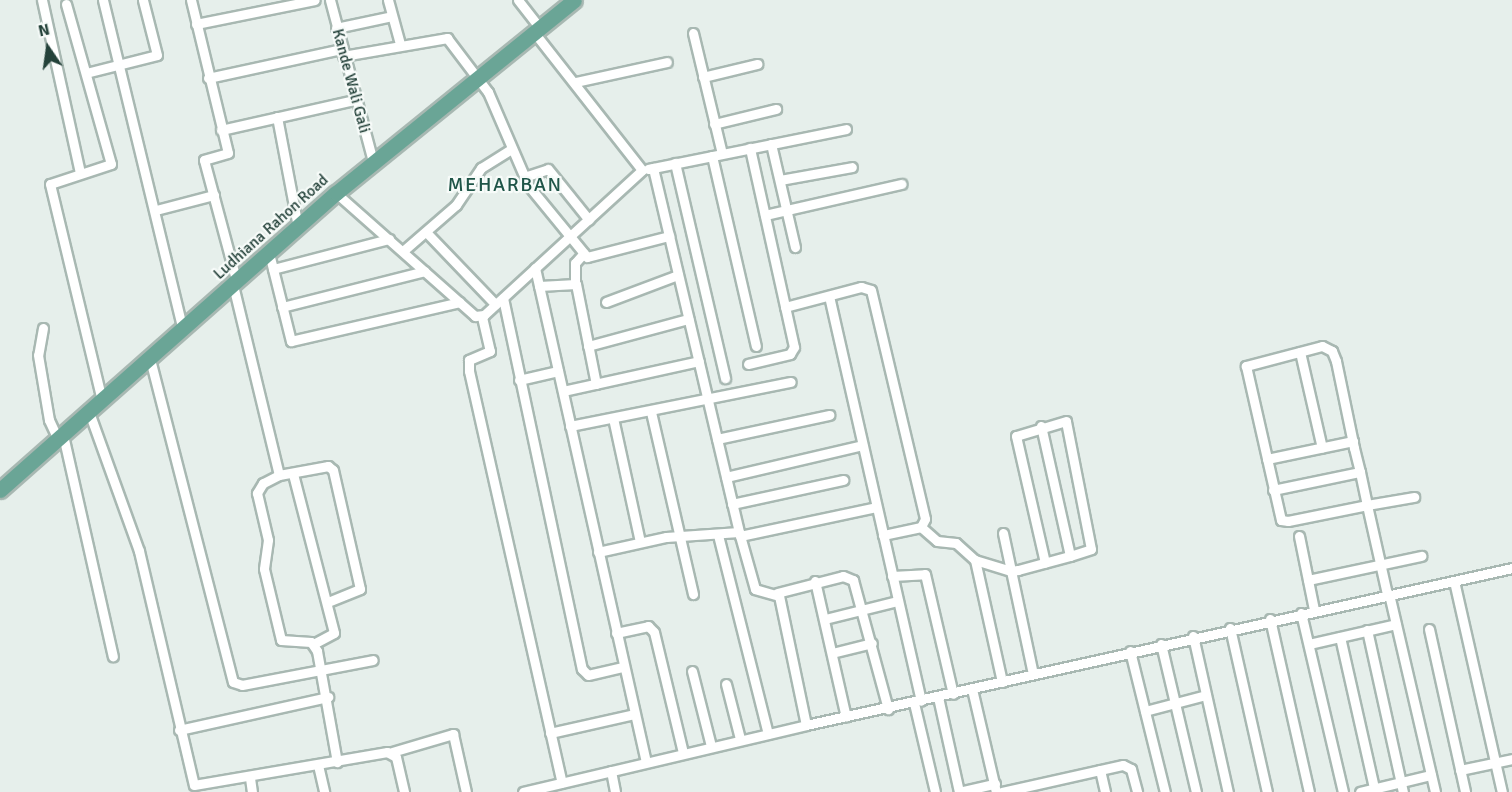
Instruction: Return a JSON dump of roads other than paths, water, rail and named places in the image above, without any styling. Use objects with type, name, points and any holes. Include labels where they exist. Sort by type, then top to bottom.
[{"type":"main road","name":"Ludhiana Rahon Road","points":[[0,490],[336,193],[477,73],[574,0]]},
{"type":"street","points":[[42,0],[80,173]]},
{"type":"street","points":[[103,0],[122,65],[183,330]]},
{"type":"street","points":[[86,73],[156,55],[143,0]]},
{"type":"street","points":[[191,0],[208,78],[228,153],[205,159],[279,475]]},
{"type":"street","points":[[196,24],[315,0]]},
{"type":"street","name":"Kande Wali Gali","points":[[330,0],[354,100],[373,162]]},
{"type":"street","points":[[388,0],[400,44]]},
{"type":"street","points":[[518,0],[535,28],[642,170]]},
{"type":"street","points":[[66,3],[111,164],[50,184],[102,401]]},
{"type":"street","points":[[336,28],[392,16]]},
{"type":"street","points":[[693,33],[722,154]]},
{"type":"street","points":[[208,78],[342,52],[443,36],[477,73],[524,177],[584,253],[593,260],[669,236]]},
{"type":"street","points":[[576,82],[667,62]]},
{"type":"street","points":[[704,77],[757,64]]},
{"type":"street","points":[[221,130],[354,100]]},
{"type":"street","points":[[714,124],[776,109]]},
{"type":"street","points":[[277,117],[298,227]]},
{"type":"street","points":[[482,317],[642,170],[846,129]]},
{"type":"street","points":[[771,144],[795,247]]},
{"type":"street","points":[[748,364],[794,351],[750,148]]},
{"type":"street","points":[[403,251],[462,198],[481,168],[512,149]]},
{"type":"street","points":[[711,156],[756,346]]},
{"type":"street","points":[[675,163],[725,378]]},
{"type":"street","points":[[780,180],[852,167]]},
{"type":"street","points":[[653,168],[732,504],[755,589],[777,593],[815,581],[849,576],[863,609],[888,709]]},
{"type":"street","points":[[524,177],[548,169],[589,220]]},
{"type":"street","points":[[765,215],[902,184]]},
{"type":"street","points":[[336,193],[460,302],[482,317],[490,351],[469,360],[469,371],[562,783]]},
{"type":"street","points":[[156,210],[214,195]]},
{"type":"street","points":[[426,232],[499,301],[519,380],[582,669],[588,675],[624,667]]},
{"type":"street","points":[[273,269],[389,239]]},
{"type":"street","points":[[269,253],[282,307],[295,342],[460,302]]},
{"type":"street","points":[[584,253],[575,263],[575,284],[596,384]]},
{"type":"street","points":[[535,268],[646,762]]},
{"type":"street","points":[[282,307],[426,271]]},
{"type":"street","points":[[606,302],[678,275]]},
{"type":"street","points":[[539,286],[575,284]]},
{"type":"street","points":[[785,307],[865,286],[871,290],[925,519],[921,527]]},
{"type":"street","points":[[829,296],[898,601],[935,792]]},
{"type":"street","points":[[588,346],[688,319]]},
{"type":"street","points":[[43,328],[38,355],[49,420],[60,437],[113,656]]},
{"type":"street","points":[[1414,497],[1367,505],[1284,521],[1273,490],[1246,366],[1325,346],[1332,351],[1353,441],[1359,472],[1367,505],[1380,564],[1435,792]]},
{"type":"street","points":[[1300,351],[1322,448]]},
{"type":"street","points":[[150,358],[230,678],[242,686],[374,660]]},
{"type":"street","points":[[562,391],[699,361]]},
{"type":"street","points":[[519,380],[558,371]]},
{"type":"street","points":[[570,426],[708,402],[791,382]]},
{"type":"street","points":[[89,412],[139,551],[192,788],[392,752],[453,734],[466,792]]},
{"type":"street","points":[[651,412],[693,594]]},
{"type":"street","points":[[717,439],[829,415]]},
{"type":"street","points":[[613,418],[640,542]]},
{"type":"street","points":[[921,527],[930,537],[956,543],[975,560],[1011,571],[1045,563],[1091,549],[1094,541],[1067,423],[1041,426],[1016,436],[1045,563]]},
{"type":"street","points":[[1041,426],[1070,556]]},
{"type":"street","points":[[1267,459],[1353,441]]},
{"type":"street","points":[[726,477],[862,445]]},
{"type":"street","points":[[293,474],[334,636],[313,644],[283,643],[264,569],[268,540],[257,493],[263,483],[279,475],[328,466],[333,470],[360,589],[327,602]]},
{"type":"street","points":[[1273,490],[1359,472]]},
{"type":"street","points":[[732,504],[843,480]]},
{"type":"street","points":[[598,552],[640,542],[740,534],[876,507]]},
{"type":"street","points":[[883,535],[921,527]]},
{"type":"street","points":[[1003,533],[1033,674]]},
{"type":"street","points":[[718,535],[768,734]]},
{"type":"street","points":[[1299,536],[1314,610]]},
{"type":"street","points":[[1308,580],[1420,556]]},
{"type":"street","points":[[975,560],[1002,681]]},
{"type":"street","points":[[523,792],[711,746],[888,709],[1193,636],[1512,568]]},
{"type":"street","points":[[892,576],[925,574],[953,694]]},
{"type":"street","points":[[815,581],[846,717]]},
{"type":"street","points":[[1454,581],[1502,792]]},
{"type":"street","points":[[777,593],[806,725]]},
{"type":"street","points":[[825,619],[898,601]]},
{"type":"street","points":[[1301,612],[1343,792]]},
{"type":"street","points":[[1270,619],[1309,792]]},
{"type":"street","points":[[1309,644],[1396,624]]},
{"type":"street","points":[[616,633],[648,626],[654,632],[683,753]]},
{"type":"street","points":[[1230,628],[1267,792]]},
{"type":"street","points":[[1429,629],[1465,792]]},
{"type":"street","points":[[1367,630],[1402,787]]},
{"type":"street","points":[[1193,636],[1228,792]]},
{"type":"street","points":[[1340,637],[1375,790]]},
{"type":"street","points":[[313,644],[322,669],[328,697],[337,762]]},
{"type":"street","points":[[832,653],[872,644]]},
{"type":"street","points":[[1161,644],[1196,792]]},
{"type":"street","points":[[1130,651],[1164,792]]},
{"type":"street","points":[[692,670],[711,746]]},
{"type":"street","points":[[726,684],[740,740]]},
{"type":"street","points":[[938,697],[959,792],[996,788],[972,689]]},
{"type":"street","points":[[1145,711],[1206,695]]},
{"type":"street","points":[[179,730],[328,697]]},
{"type":"street","points":[[550,733],[634,714]]},
{"type":"street","points":[[392,752],[404,792]]},
{"type":"street","points":[[1460,770],[1512,759]]},
{"type":"street","points":[[318,765],[324,792]]},
{"type":"street","points":[[1002,792],[1128,765],[1137,792]]},
{"type":"street","points":[[1100,770],[1105,792]]},
{"type":"street","points":[[611,771],[615,792]]},
{"type":"street","points":[[1360,792],[1402,787],[1431,775]]},
{"type":"street","points":[[250,778],[252,792]]},
{"type":"district","name":"MEHARBAN","points":[[505,184]]}]
